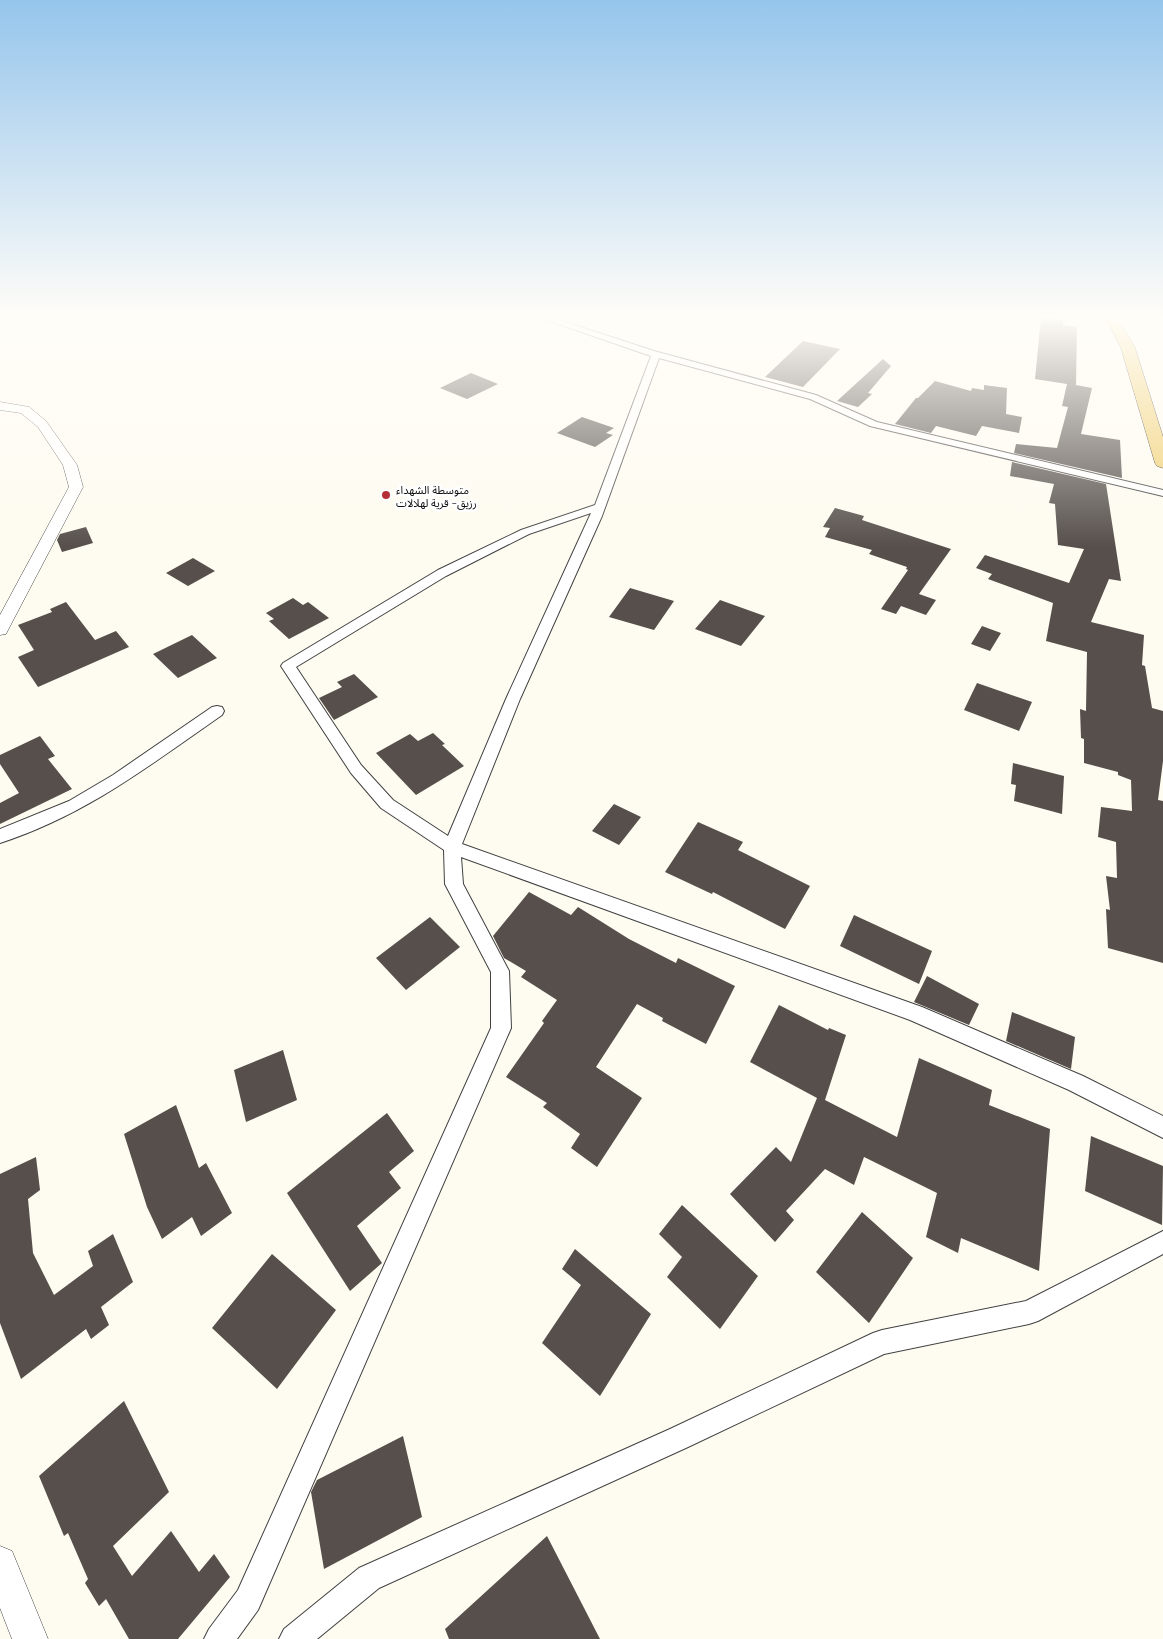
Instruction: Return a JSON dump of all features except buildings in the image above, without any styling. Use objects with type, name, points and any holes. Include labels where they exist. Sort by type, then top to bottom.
[{"type":"main road","points":[[1142,394],[1163,464]]},
{"type":"street","points":[[219,1639],[248,1600],[501,1028],[500,971],[454,884],[452,847],[513,700],[599,507],[641,394]]},
{"type":"street","points":[[804,394],[874,424],[1163,492]]},
{"type":"street","points":[[0,406],[25,410],[42,424],[70,465],[76,487],[0,630]]},
{"type":"street","points":[[599,507],[524,532],[442,573],[288,666],[356,769],[387,804],[452,847],[915,1013],[1076,1083],[1163,1127]]},
{"type":"street","points":[[0,836],[75,805],[119,779],[217,711]]},
{"type":"street","points":[[294,1639],[369,1578],[679,1438],[882,1342],[1029,1312],[1163,1242]]},
{"type":"street","points":[[0,1564],[30,1639]]},
{"type":"place","name":"متوسطة الشهداء رزيق- قرية لهلالات","points":[[386,495]]}]
